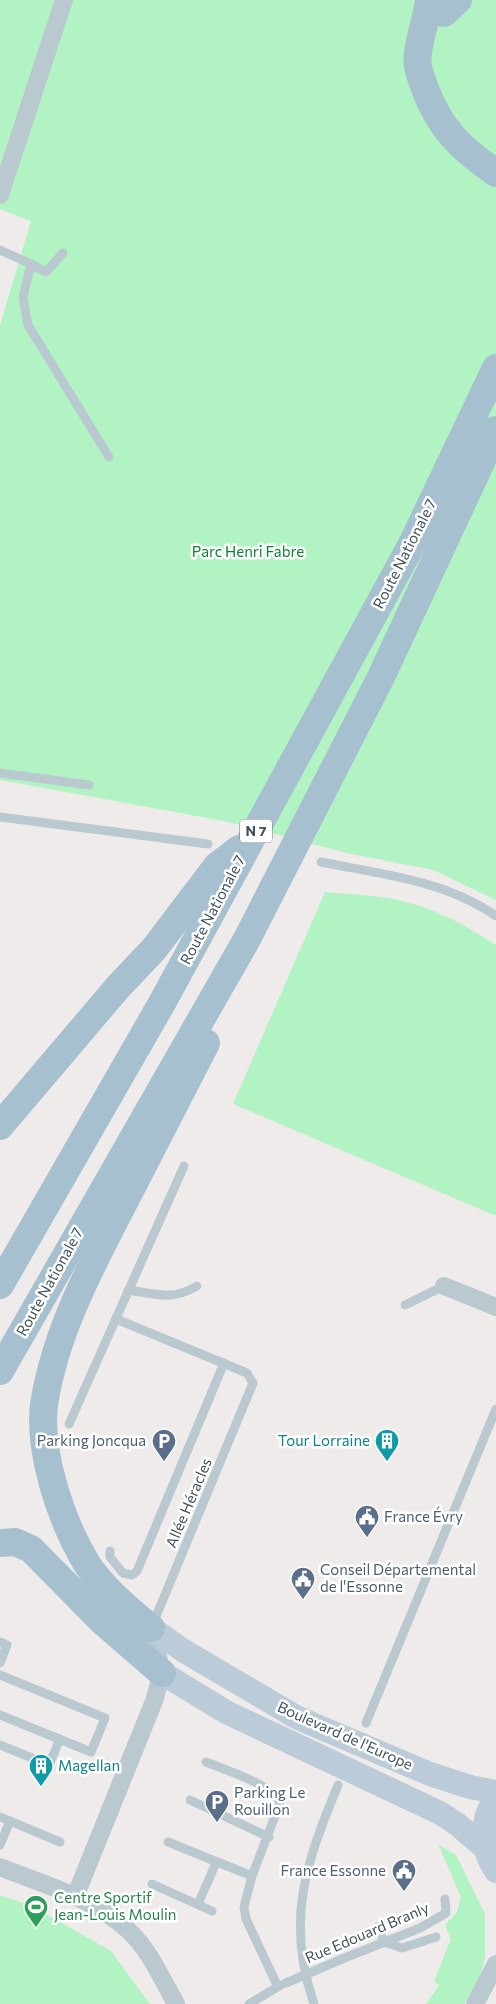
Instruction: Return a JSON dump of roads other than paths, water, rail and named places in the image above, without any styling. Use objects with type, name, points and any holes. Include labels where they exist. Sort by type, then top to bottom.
[{"type":"main road","points":[[440,3],[417,53],[418,71],[428,100],[443,128],[467,153],[496,173]]},
{"type":"main road","points":[[467,153],[496,156]]},
{"type":"main road","name":"Route Nationale 7","points":[[0,1285],[162,1003],[412,544],[496,368]]},
{"type":"main road","name":"Route Nationale 7","points":[[0,1371],[247,939],[381,677],[464,503],[496,430]]},
{"type":"main road","points":[[0,1126],[118,987],[154,949],[217,866],[252,839]]},
{"type":"main road","points":[[152,1628],[128,1609],[88,1565],[62,1513],[45,1454],[45,1400],[59,1341],[80,1288],[243,970],[247,939]]},
{"type":"main road","points":[[0,1543],[15,1542],[31,1549],[102,1621],[162,1673]]},
{"type":"main road","name":"Boulevard de l'Europe","points":[[152,1628],[184,1651],[298,1718],[430,1774],[452,1782],[496,1792]]},
{"type":"main road","name":"Boulevard de l'Europe","points":[[162,1673],[226,1712],[440,1813],[457,1824],[485,1848]]},
{"type":"main road","points":[[496,1799],[485,1819],[483,1834],[489,1860],[496,1871]]},
{"type":"street","points":[[0,195],[64,0]]},
{"type":"street","points":[[444,1286],[496,1307]]},
{"type":"street","points":[[75,1897],[154,1701],[162,1673],[152,1628]]},
{"type":"street","points":[[0,1868],[75,1897],[128,1930],[145,1950],[176,2004]]},
{"type":"street","points":[[475,2004],[496,1964]]},
{"type":"lane","points":[[0,250],[46,272],[63,253]]},
{"type":"lane","points":[[31,264],[23,298],[28,325],[109,457]]},
{"type":"lane","points":[[0,773],[89,785]]},
{"type":"lane","points":[[0,817],[208,844]]},
{"type":"lane","points":[[321,862],[425,883],[456,894],[496,916]]},
{"type":"lane","points":[[69,1424],[184,1166]]},
{"type":"lane","points":[[128,1290],[172,1296],[184,1294],[197,1286]]},
{"type":"lane","points":[[405,1305],[444,1286]]},
{"type":"lane","points":[[110,1551],[110,1557],[123,1573],[132,1575],[137,1571],[224,1363],[116,1319]]},
{"type":"lane","points":[[190,1360],[194,1351]]},
{"type":"lane","name":"Allée Héracles","points":[[152,1628],[252,1388],[252,1380],[248,1373],[224,1363]]},
{"type":"lane","points":[[366,1723],[496,1409]]},
{"type":"lane","points":[[0,1642],[7,1645],[0,1663]]},
{"type":"lane","points":[[0,1675],[105,1718],[91,1752],[0,1715]]},
{"type":"lane","points":[[0,1745],[49,1765],[60,1739]]},
{"type":"lane","points":[[206,1762],[263,1786],[279,1799],[280,1803],[252,1876],[244,1907],[246,1919],[282,1985]]},
{"type":"lane","points":[[314,2004],[304,1965],[300,1925],[302,1889],[314,1842],[338,1785]]},
{"type":"lane","points":[[190,1800],[268,1837]]},
{"type":"lane","points":[[0,1817],[60,1842]]},
{"type":"lane","points":[[0,1845],[10,1821]]},
{"type":"lane","points":[[168,1842],[252,1876]]},
{"type":"lane","points":[[198,1904],[216,1863]]},
{"type":"lane","points":[[152,1884],[212,1911]]},
{"type":"lane","name":"Rue Edouard Branly","points":[[249,2004],[282,1985],[420,1928],[446,1913],[445,1899]]},
{"type":"lane","points":[[378,1927],[384,1942],[402,1948],[436,1937]]},
{"type":"place","name":"Parking Joncqua","points":[[164,1462]]},
{"type":"place","name":"Tour Lorraine","points":[[387,1462]]},
{"type":"place","name":"France Évry","points":[[367,1538]]},
{"type":"place","name":"Conseil Départemental de l'Essonne","points":[[303,1600]]},
{"type":"place","name":"Magellan","points":[[41,1787]]},
{"type":"place","name":"Parking Le Rouillon","points":[[217,1823]]},
{"type":"place","name":"France Essonne","points":[[404,1892]]},
{"type":"place","name":"Centre Sportif Jean-Louis Moulin","points":[[36,1928]]},
{"type":"park label","name":"Parc Henri Fabre","points":[[248,552]]}]
